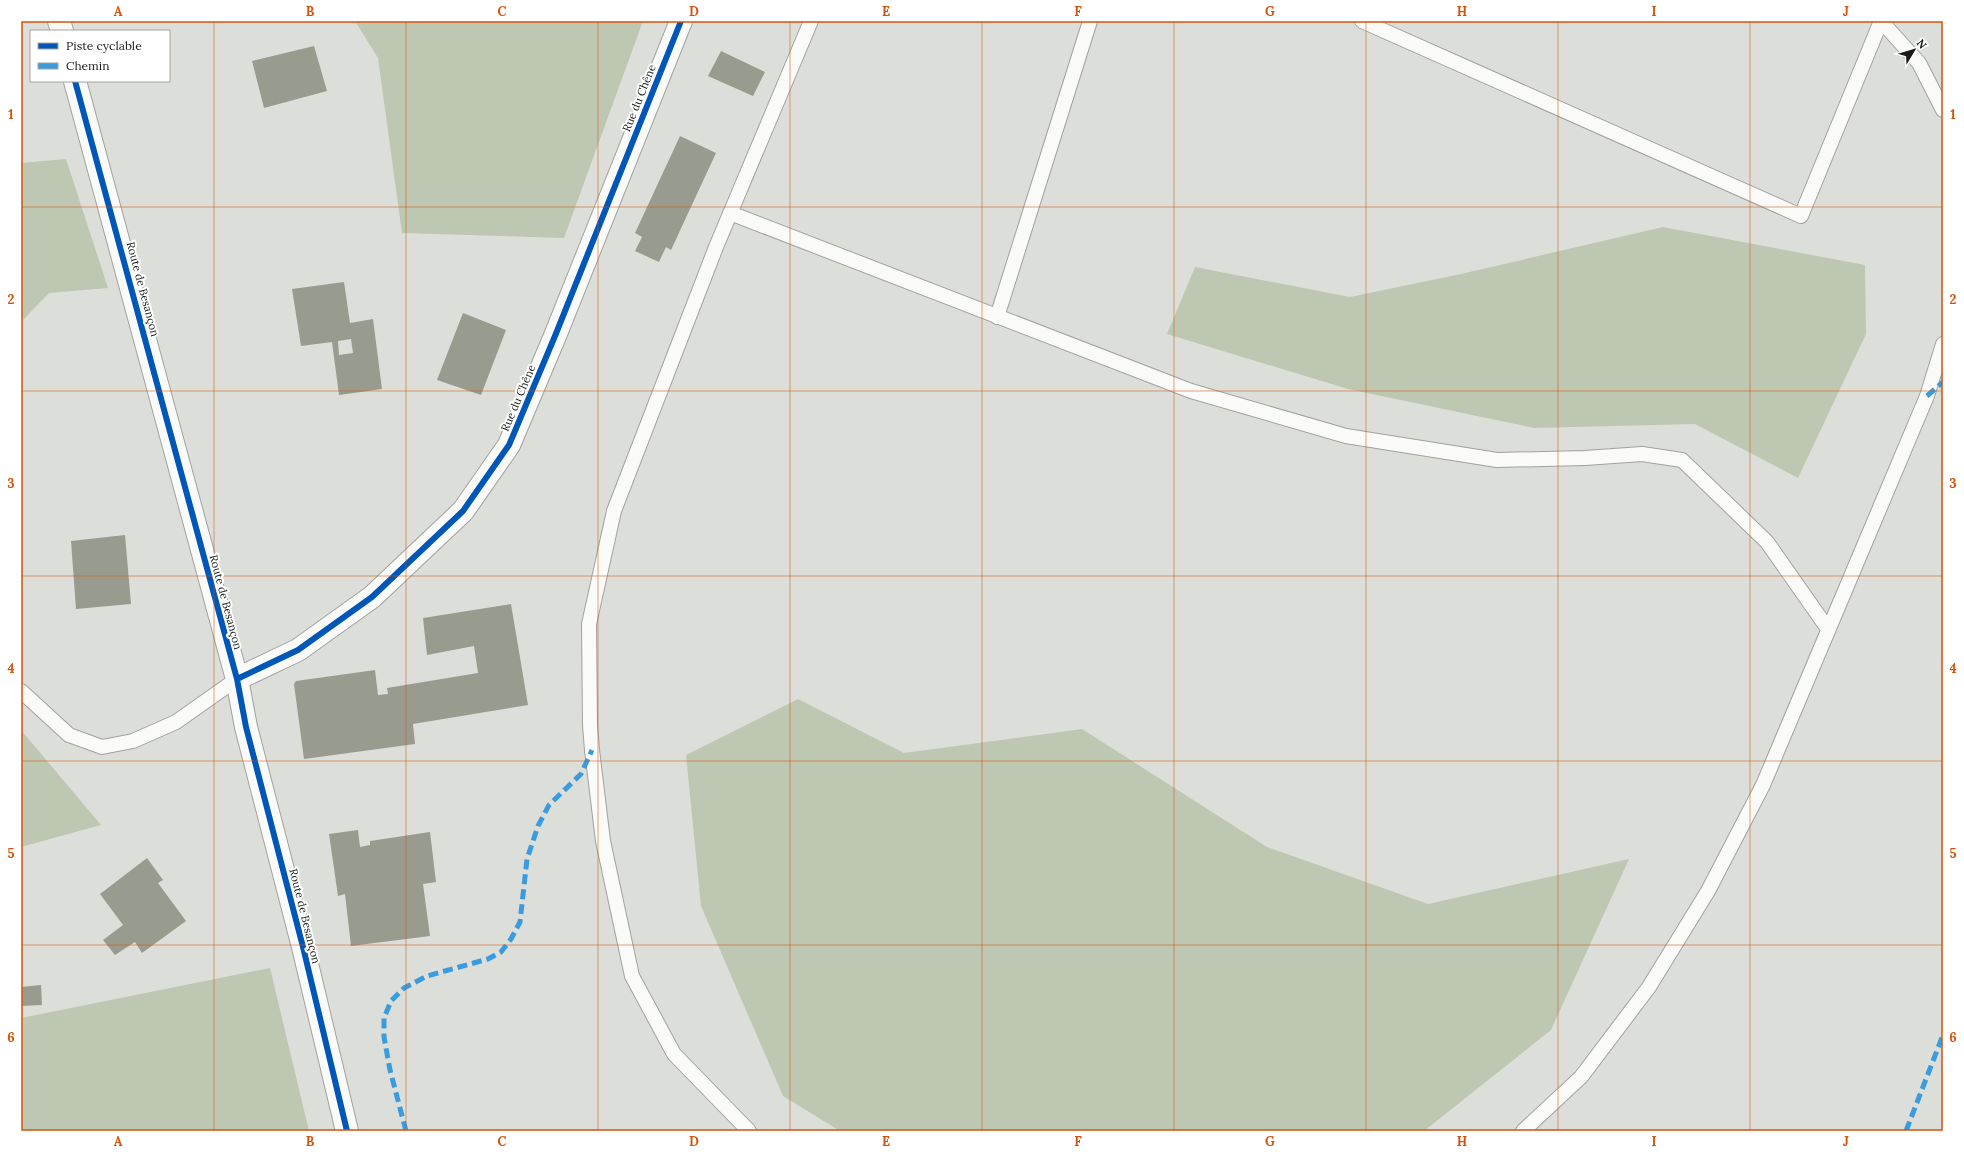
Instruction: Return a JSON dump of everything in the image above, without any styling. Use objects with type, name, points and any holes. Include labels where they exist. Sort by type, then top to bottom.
[{"type":"street","name":"Rue du Chêne","points":[[237,679],[298,650],[372,597],[464,511],[509,445],[555,336],[681,21]]},
{"type":"street","name":"Route de Besançon","points":[[75,82],[237,679],[246,727],[303,947],[347,1131]]},
{"type":"lane","points":[[749,1131],[674,1054],[632,976],[604,840],[590,726],[589,624],[614,511],[730,213],[811,21]]},
{"type":"lane","points":[[997,317],[1090,21]]},
{"type":"lane","points":[[1362,21],[1801,216],[1881,21],[1919,63],[1943,110]]},
{"type":"lane","points":[[730,213],[1191,391],[1346,436],[1497,460],[1585,458],[1642,454],[1682,460],[1767,542],[1828,629]]},
{"type":"lane","points":[[1522,1131],[1581,1076],[1649,987],[1708,891],[1763,785],[1928,396],[1943,344]]},
{"type":"lane","points":[[21,691],[69,735],[102,747],[133,741],[176,722],[237,679]]},
{"type":"green space","points":[[355,21],[643,21],[564,238],[402,233],[378,58]]},
{"type":"green space","points":[[66,159],[108,288],[49,293],[21,322],[21,163]]},
{"type":"green space","points":[[1663,227],[1865,265],[1866,334],[1798,478],[1695,424],[1534,428],[1348,389],[1167,334],[1195,267],[1350,297],[1461,274]]},
{"type":"green space","points":[[798,699],[904,753],[1082,729],[1267,847],[1428,904],[1629,859],[1551,1030],[1424,1131],[840,1131],[783,1096],[701,906],[686,755]]},
{"type":"green space","points":[[21,730],[101,825],[21,847]]},
{"type":"green space","points":[[270,968],[309,1131],[21,1131],[21,1018]]},
{"type":"building","points":[[314,46],[327,91],[264,108],[252,61]]},
{"type":"building","points":[[721,51],[765,72],[753,96],[708,76]]},
{"type":"building","points":[[680,136],[716,153],[671,250],[666,247],[659,262],[635,251],[642,237],[635,233]]},
{"type":"building","points":[[344,282],[350,323],[373,319],[382,389],[339,395],[332,342],[301,346],[292,289]],"holes":[[[351,339],[353,353],[339,355],[338,341]]]},
{"type":"building","points":[[463,313],[506,330],[481,395],[437,380]]},
{"type":"building","points":[[125,535],[131,604],[76,609],[71,541]]},
{"type":"building","points":[[511,604],[528,705],[413,724],[415,744],[304,759],[294,684],[296,681],[375,670],[378,695],[388,694],[387,688],[478,673],[474,646],[427,655],[423,618]]},
{"type":"building","points":[[358,830],[360,847],[370,845],[370,841],[430,832],[436,882],[423,884],[430,936],[351,946],[345,894],[338,896],[329,834]]},
{"type":"building","points":[[147,858],[163,880],[158,883],[186,921],[142,953],[135,942],[115,955],[103,940],[123,925],[100,894]]},
{"type":"building","points":[[41,985],[42,1005],[21,1006],[21,987]]},
{"type":"marked path","points":[[1927,396],[1943,382]]},
{"type":"marked path","points":[[406,1131],[390,1070],[384,1037],[384,1018],[391,1001],[404,988],[427,976],[488,959],[501,952],[511,939],[520,922],[527,859],[538,826],[549,805],[581,774],[592,750]]},
{"type":"marked path","points":[[1906,1131],[1943,1035]]},
{"type":"cycle path","points":[[237,679],[298,650],[372,597],[463,511],[509,445],[555,336],[681,21]]},
{"type":"cycle path","points":[[75,82],[237,679],[246,727],[303,947],[347,1131]]}]
